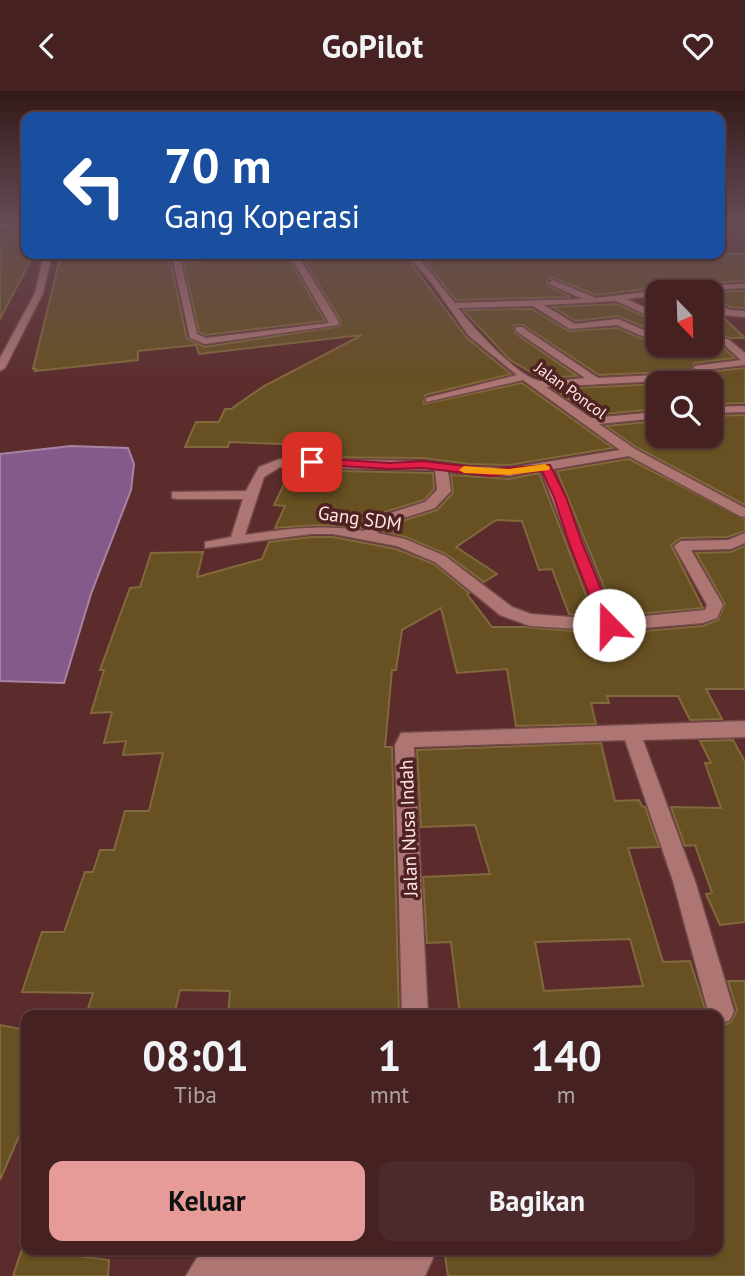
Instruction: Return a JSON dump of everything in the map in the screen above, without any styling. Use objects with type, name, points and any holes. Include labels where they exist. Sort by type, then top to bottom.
[{"type":"street","points":[[0,368],[14,331],[38,293],[43,275]]},
{"type":"street","points":[[182,275],[194,336],[213,341],[333,325],[334,322],[306,275]]},
{"type":"street","name":"Jalan Poncol","points":[[431,275],[482,344],[631,452],[745,513]]},
{"type":"street","points":[[552,282],[595,301]]},
{"type":"street","points":[[723,288],[745,286]]},
{"type":"street","points":[[451,306],[537,305],[646,295]]},
{"type":"street","points":[[617,298],[646,311]]},
{"type":"street","points":[[537,305],[573,327],[618,322],[646,335]]},
{"type":"street","points":[[723,310],[727,313],[745,314]]},
{"type":"street","points":[[519,329],[594,380]]},
{"type":"street","points":[[723,341],[745,360]]},
{"type":"street","points":[[537,384],[698,376],[701,374],[698,368],[745,360]]},
{"type":"street","points":[[430,400],[526,376]]},
{"type":"street","points":[[723,410],[745,409]]},
{"type":"street","points":[[587,422],[646,416]]},
{"type":"street","points":[[237,540],[257,473],[262,468],[279,463],[441,466],[490,472],[546,467],[631,452]]},
{"type":"street","points":[[366,537],[384,519],[435,502],[444,491],[441,466]]},
{"type":"street","points":[[546,467],[609,625]]},
{"type":"street","points":[[177,495],[251,495]]},
{"type":"street","name":"Gang SDM","points":[[210,545],[311,530],[333,530],[400,541],[434,555],[506,611],[517,616],[530,620],[609,625],[703,617],[711,614],[715,605],[681,546],[731,544],[745,537]]},
{"type":"street","name":"Jalan Nusa Indah","points":[[415,1010],[406,742],[416,737],[745,729]]},
{"type":"street","points":[[631,732],[684,881],[721,1010]]},
{"type":"street","points":[[202,1276],[214,1265],[408,1270],[416,1263],[419,1255]]},
{"type":"shaded area","points":[[71,446],[128,448],[134,464],[131,490],[91,594],[64,683],[0,681],[0,454]]},
{"type":"building","points":[[0,275],[23,275],[0,319]]},
{"type":"building","points":[[56,275],[173,275],[187,339],[205,347],[340,326],[341,321],[313,275],[420,275],[467,338],[511,374],[425,395],[424,404],[522,383],[613,448],[509,465],[470,464],[423,458],[297,457],[301,448],[284,448],[285,444],[229,442],[228,447],[185,447],[196,422],[219,422],[225,409],[231,409],[264,386],[362,335],[199,354],[196,345],[138,351],[138,360],[35,371],[36,369],[33,369]]},
{"type":"building","points":[[186,275],[298,275],[325,321],[206,335],[199,332]]},
{"type":"building","points":[[436,275],[745,275],[745,281],[646,280],[646,289],[596,295],[551,277],[547,282],[548,286],[571,297],[456,300]]},
{"type":"building","points":[[745,291],[745,308],[723,304],[723,292]]},
{"type":"building","points":[[616,304],[646,317],[646,328],[618,316],[576,321],[553,307]]},
{"type":"building","points":[[532,309],[569,331],[617,328],[646,340],[646,357],[723,357],[723,348],[735,358],[694,363],[692,371],[599,375],[523,325],[514,325],[515,333],[577,376],[541,378],[510,360],[463,310]]},
{"type":"building","points":[[723,317],[745,338],[723,336]]},
{"type":"building","points":[[745,368],[745,403],[723,404],[723,371],[716,371]]},
{"type":"building","points":[[646,385],[646,410],[592,415],[554,389]]},
{"type":"building","points":[[745,415],[745,505],[636,447],[606,426],[646,422],[646,448],[723,448],[723,416]]},
{"type":"building","points":[[629,459],[745,519],[745,531],[727,537],[681,538],[671,545],[703,608],[616,616],[557,471]]},
{"type":"building","points":[[291,470],[433,473],[434,489],[424,500],[374,515],[363,528],[319,525],[275,528],[285,506],[274,505]]},
{"type":"building","points":[[539,473],[594,616],[569,614],[552,569],[539,570],[522,521],[496,520],[456,547],[497,574],[484,582],[446,554],[406,537],[382,531],[386,526],[437,510],[453,493],[451,475],[509,479]]},
{"type":"building","points":[[333,537],[396,549],[434,564],[469,593],[467,594],[492,627],[609,634],[703,626],[718,620],[725,604],[696,553],[731,552],[745,546],[745,689],[706,689],[722,719],[690,720],[678,696],[607,696],[609,703],[591,703],[596,724],[516,726],[507,669],[457,673],[441,608],[402,630],[396,670],[392,670],[385,747],[392,747],[399,1010],[228,1010],[230,991],[180,990],[175,1010],[88,1010],[93,993],[22,992],[42,932],[64,932],[85,872],[93,872],[100,850],[114,850],[125,811],[149,811],[163,753],[123,755],[126,741],[104,743],[112,712],[91,713],[104,670],[100,670],[130,588],[140,587],[151,553],[203,552],[197,577],[262,559],[269,542]]},
{"type":"building","points":[[733,740],[745,762],[745,922],[720,925],[706,894],[712,893],[695,845],[685,846],[671,807],[721,808],[705,763],[711,763],[700,741]]},
{"type":"building","points":[[601,743],[615,801],[639,800],[645,807],[659,847],[628,848],[663,962],[690,961],[705,1010],[459,1010],[451,942],[427,943],[423,877],[490,874],[475,825],[421,827],[417,750]],"holes":[[[630,939],[643,986],[544,991],[535,942]]]},
{"type":"building","points":[[728,981],[745,981],[745,1276],[448,1276],[445,1255],[723,1255],[723,1026],[731,1022],[737,1010]]},
{"type":"building","points":[[0,1025],[21,1029],[21,1132],[0,1180]]},
{"type":"building","points":[[21,1252],[21,1255],[69,1255],[109,1260],[108,1276],[13,1276]]},
{"type":"slow traffic","points":[[464,470],[509,472],[545,467]]},
{"type":"route","points":[[312,462],[441,466],[490,472],[546,467],[609,625]]}]
